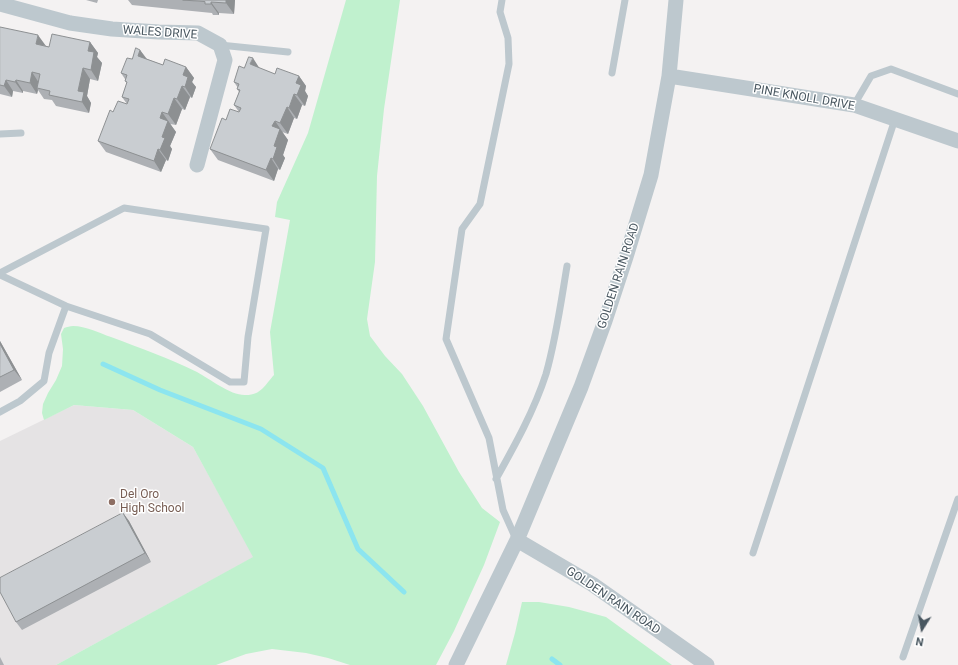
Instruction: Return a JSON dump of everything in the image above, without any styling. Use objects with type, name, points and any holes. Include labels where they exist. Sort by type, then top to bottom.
[{"type":"street","name":"GOLDEN RAIN ROAD","points":[[456,665],[517,540],[581,387],[607,314],[651,175],[669,76],[676,0]]},
{"type":"street","name":"WALES DRIVE","points":[[0,4],[70,23],[112,29],[198,33],[220,45]]},
{"type":"street","points":[[197,165],[225,60],[220,45]]},
{"type":"street","name":"PINE KNOLL DRIVE","points":[[669,76],[854,105],[958,141]]},
{"type":"street","name":"GOLDEN RAIN ROAD","points":[[517,540],[592,584],[706,665]]},
{"type":"lane","points":[[502,0],[500,12],[508,38],[509,64],[480,204],[462,229],[446,339],[488,438],[503,510],[517,540]]},
{"type":"lane","points":[[612,73],[625,0]]},
{"type":"lane","points":[[220,45],[288,52]]},
{"type":"lane","points":[[854,105],[870,76],[890,69],[958,94]]},
{"type":"lane","points":[[753,552],[895,119]]},
{"type":"lane","points":[[0,134],[21,133]]},
{"type":"lane","points":[[124,208],[266,229],[248,337],[244,382],[230,382],[150,334],[66,306],[0,274],[124,208]]},
{"type":"lane","points":[[496,479],[533,408],[545,376],[553,348],[567,266]]},
{"type":"lane","points":[[0,412],[20,401],[44,381],[50,353],[66,306]]},
{"type":"lane","points":[[903,657],[958,499]]},
{"type":"shaded area","name":"Del Oro High School","points":[[74,405],[133,410],[193,447],[254,557],[56,665],[0,665],[0,441]]},
{"type":"green space","points":[[346,0],[400,0],[384,109],[377,176],[375,262],[367,319],[370,336],[385,356],[402,374],[423,406],[459,472],[482,508],[500,522],[484,565],[454,631],[436,665],[350,665],[306,653],[272,649],[246,654],[216,665],[56,665],[253,557],[193,447],[133,410],[74,405],[44,420],[42,413],[43,404],[62,366],[63,349],[61,334],[64,328],[71,326],[78,326],[92,330],[165,358],[197,372],[227,390],[240,395],[251,395],[259,391],[274,375],[270,332],[290,220],[275,217],[277,202],[308,133]]},
{"type":"green space","points":[[522,602],[539,602],[569,607],[606,617],[672,665],[506,665]]},
{"type":"building","points":[[183,0],[226,0],[226,3],[211,2],[211,4],[205,4],[205,2]]},
{"type":"building","points":[[0,27],[38,35],[36,44],[49,47],[52,34],[90,42],[88,51],[94,52],[91,70],[83,68],[78,91],[84,92],[82,102],[49,95],[50,91],[37,88],[40,74],[32,72],[30,83],[16,80],[15,82],[6,80],[4,86],[0,85]]},
{"type":"building","points":[[136,48],[140,50],[138,56],[163,65],[165,59],[186,67],[183,75],[188,77],[185,87],[182,86],[177,99],[174,98],[168,114],[162,112],[160,118],[168,121],[162,137],[165,138],[160,150],[158,149],[154,161],[98,141],[110,110],[113,112],[118,101],[127,104],[129,99],[122,97],[127,82],[125,81],[127,75],[121,73],[127,58],[132,59]]},
{"type":"building","points":[[249,57],[253,58],[250,64],[275,74],[277,68],[299,76],[296,83],[301,85],[297,95],[294,94],[289,108],[287,107],[280,123],[275,121],[272,126],[280,129],[274,146],[277,147],[273,159],[271,158],[266,170],[210,149],[222,118],[226,120],[230,109],[239,112],[241,108],[234,105],[240,90],[237,89],[239,84],[234,82],[239,66],[244,68]]},
{"type":"building","points":[[0,344],[14,370],[0,377]]},
{"type":"building","points":[[123,513],[145,553],[16,622],[0,592],[0,578]]},
{"type":"waterway","points":[[103,364],[160,390],[261,429],[323,468],[358,549],[404,592]]},
{"type":"waterway","points":[[552,659],[560,665]]},
{"type":"place","name":"Del Oro High School","points":[[112,502]]}]
